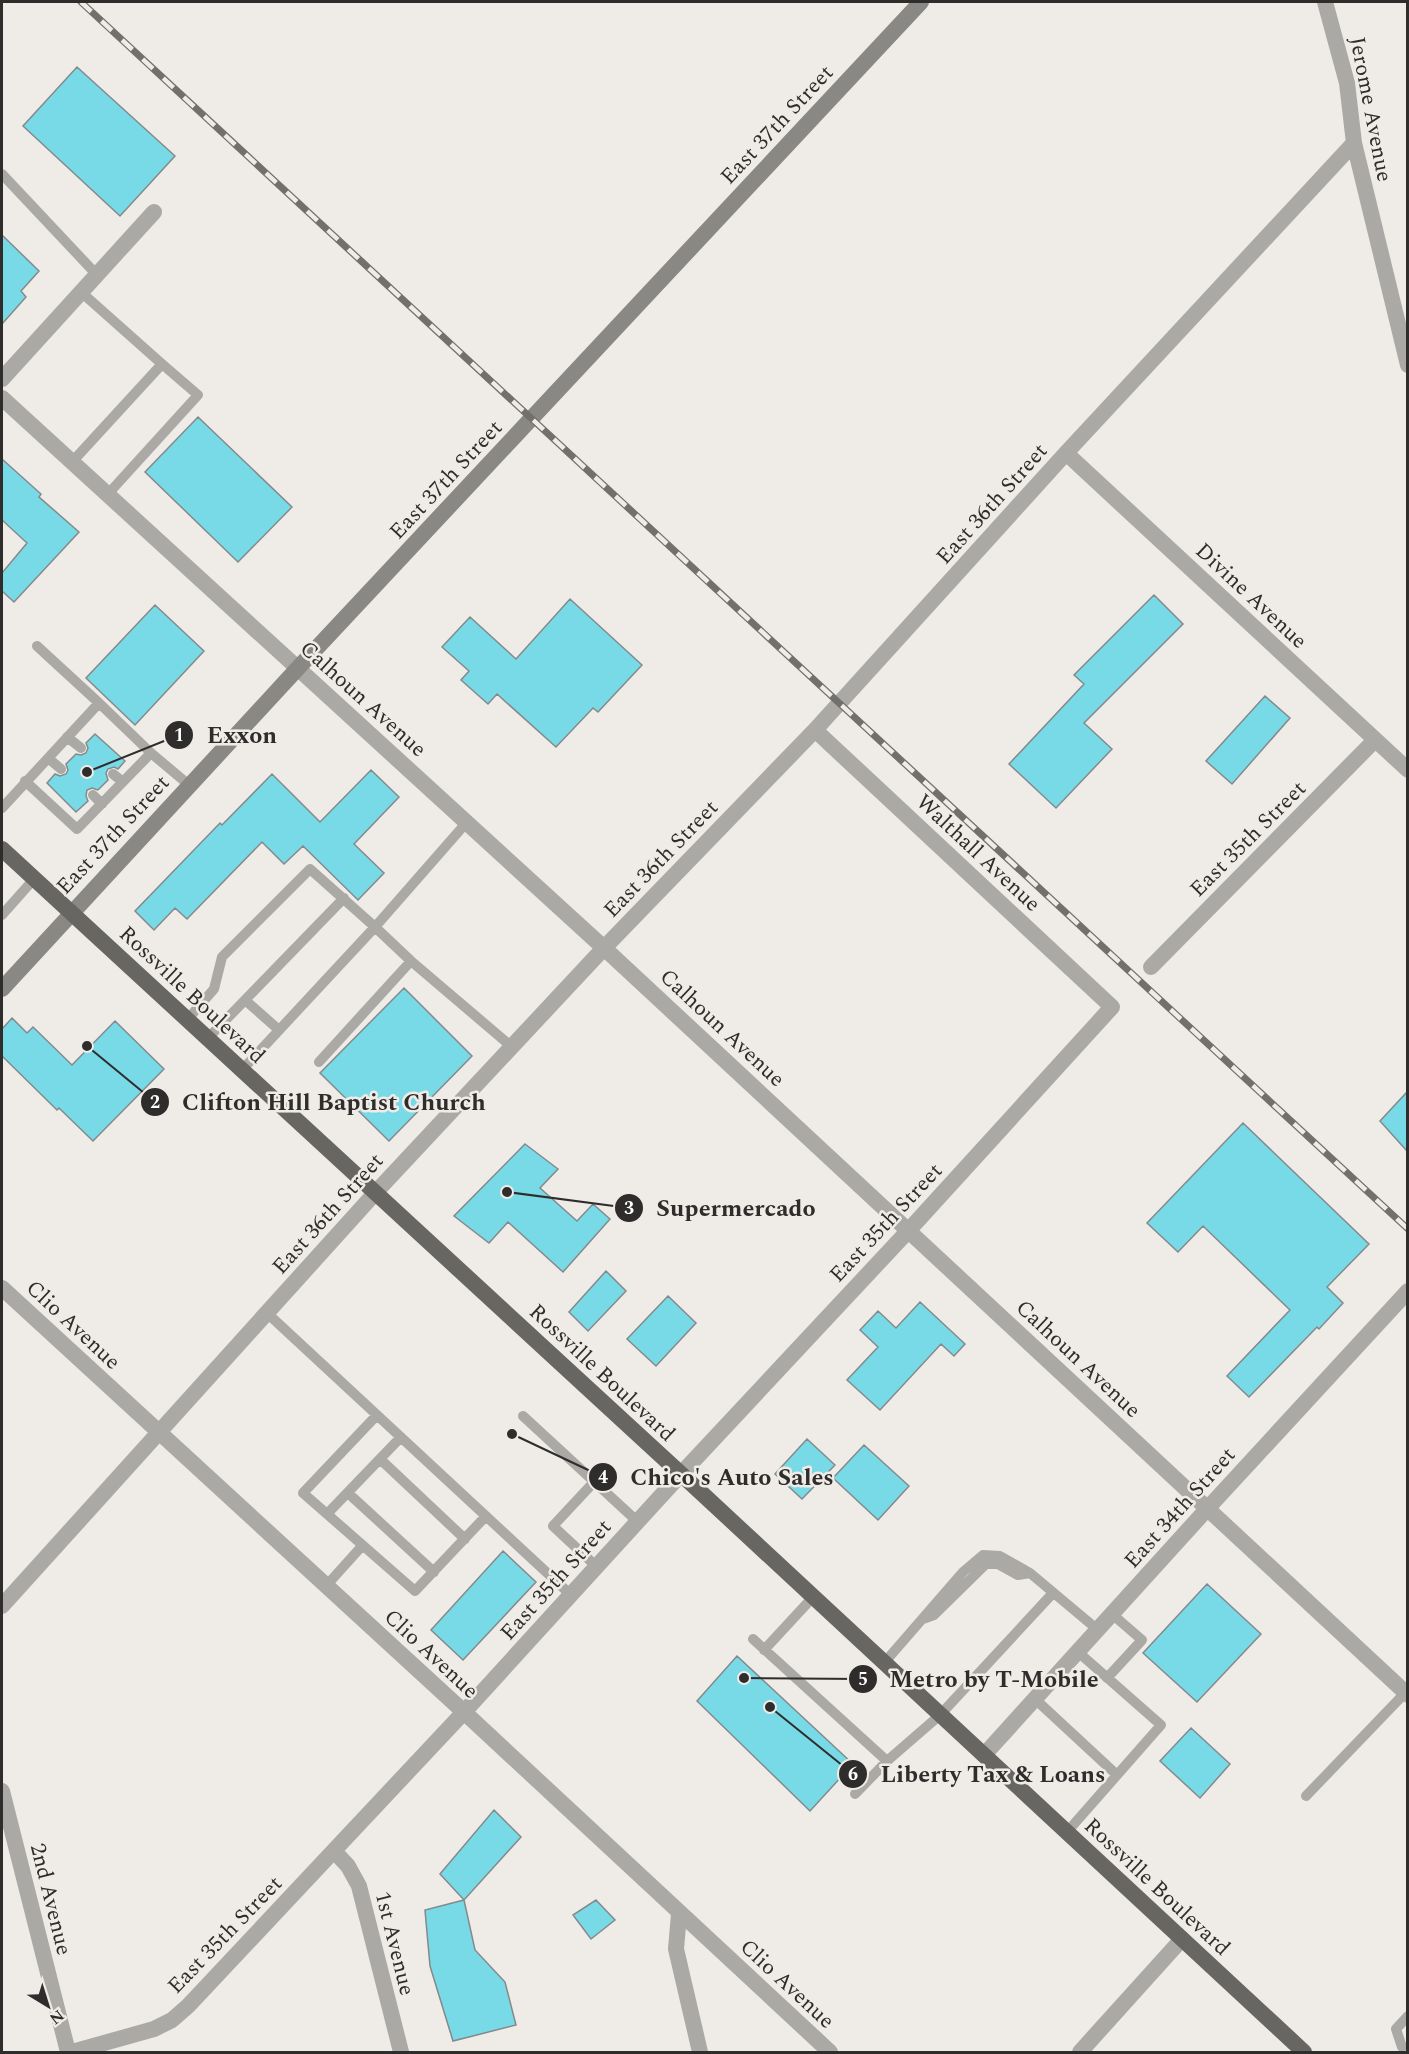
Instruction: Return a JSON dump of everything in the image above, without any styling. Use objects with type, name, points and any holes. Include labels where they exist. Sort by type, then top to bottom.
[{"type":"highway","name":"Rossville Boulevard","points":[[2,849],[376,1192],[1304,2052]]},
{"type":"main road","name":"East 37th Street","points":[[2,989],[189,785],[921,2]]},
{"type":"street","name":"Jerome Avenue","points":[[1325,2],[1347,83],[1354,143],[1407,365]]},
{"type":"street","name":"East 36th Street","points":[[2,1606],[376,1192],[604,948],[815,730],[1066,453],[1354,143]]},
{"type":"street","points":[[2,379],[154,212]]},
{"type":"street","name":"Calhoun Avenue","points":[[2,398],[604,948],[1406,1694]]},
{"type":"street","name":"Divine Avenue","points":[[1066,453],[1407,770]]},
{"type":"street","name":"Walthall Avenue","points":[[815,730],[1112,1007]]},
{"type":"street","name":"East 35th Street","points":[[1151,967],[1375,740]]},
{"type":"street","name":"East 35th Street","points":[[70,2052],[154,2029],[172,2020],[188,2006],[464,1712],[1112,1007]]},
{"type":"street","name":"Clio Avenue","points":[[2,1288],[830,2052]]},
{"type":"street","name":"East 34th Street","points":[[984,1755],[1407,1292]]},
{"type":"street","name":"2nd Avenue","points":[[2,1791],[70,2052]]},
{"type":"street","name":"1st Avenue","points":[[334,1851],[348,1866],[359,1886],[401,2052]]},
{"type":"street","points":[[680,1914],[676,1949],[700,2052]]},
{"type":"street","points":[[1080,2052],[1182,1939]]},
{"type":"lane","points":[[2,174],[97,275]]},
{"type":"lane","points":[[81,292],[198,396],[108,494]]},
{"type":"lane","points":[[72,462],[162,364]]},
{"type":"lane","points":[[37,646],[151,753],[189,785]]},
{"type":"lane","points":[[2,808],[99,703]]},
{"type":"lane","points":[[67,737],[81,748]]},
{"type":"lane","points":[[25,781],[77,829],[151,753]]},
{"type":"lane","points":[[48,758],[61,769]]},
{"type":"lane","points":[[113,774],[123,782]]},
{"type":"lane","points":[[93,795],[102,804]]},
{"type":"lane","points":[[242,1070],[375,927],[467,822]]},
{"type":"lane","points":[[187,1020],[214,989],[222,957],[310,870],[344,898],[411,961],[512,1047]]},
{"type":"lane","points":[[2,915],[34,879]]},
{"type":"lane","points":[[208,1038],[344,898]]},
{"type":"lane","points":[[319,1062],[411,961]]},
{"type":"lane","points":[[245,1000],[279,1030]]},
{"type":"lane","points":[[267,1313],[571,1594]]},
{"type":"lane","points":[[377,1415],[303,1493],[415,1591],[486,1516]]},
{"type":"lane","points":[[523,1416],[638,1522]]},
{"type":"lane","points":[[327,1514],[401,1437]]},
{"type":"lane","points":[[380,1459],[465,1539]]},
{"type":"lane","points":[[594,1482],[553,1526],[597,1567]]},
{"type":"lane","points":[[348,1493],[434,1572]]},
{"type":"lane","points":[[326,1586],[362,1546]]},
{"type":"lane","points":[[884,1663],[963,1572],[983,1555],[1000,1556],[1030,1573],[1098,1630]]},
{"type":"lane","points":[[855,1794],[886,1761],[940,1715],[1053,1593]]},
{"type":"lane","points":[[764,1650],[813,1597]]},
{"type":"lane","points":[[1107,1678],[1142,1640],[1112,1614]]},
{"type":"lane","points":[[753,1639],[886,1761]]},
{"type":"lane","points":[[1067,1832],[1161,1725],[1078,1652]]},
{"type":"lane","points":[[1306,1796],[1406,1694]]},
{"type":"lane","points":[[1035,1699],[1117,1775]]},
{"type":"lane","points":[[1402,2050],[1396,2029],[1407,2016]]},
{"type":"building","points":[[77,67],[175,156],[120,216],[23,126]]},
{"type":"building","points":[[2,235],[39,271],[21,291],[26,297],[2,324]]},
{"type":"building","points":[[198,417],[292,507],[238,562],[145,472]]},
{"type":"building","points":[[2,459],[41,494],[39,497],[79,532],[14,602],[2,591],[2,573],[27,543],[2,520]]},
{"type":"building","points":[[1154,595],[1183,624],[1084,723],[1112,749],[1056,808],[1009,764],[1084,684],[1074,675]]},
{"type":"building","points":[[570,599],[642,665],[598,712],[593,708],[556,747],[497,694],[488,704],[461,680],[469,671],[442,647],[470,617],[516,659]]},
{"type":"building","points":[[155,605],[204,651],[135,725],[86,678]]},
{"type":"building","points":[[1265,696],[1290,718],[1232,784],[1206,761]]},
{"type":"building","points":[[95,734],[125,761],[118,769],[114,767],[108,769],[106,773],[108,780],[98,790],[92,788],[87,790],[88,801],[76,812],[47,783],[55,774],[60,776],[66,774],[68,770],[66,764],[76,754],[86,753],[88,748],[86,743]]},
{"type":"building","points":[[371,770],[399,797],[354,844],[384,873],[358,900],[303,846],[284,864],[262,842],[187,919],[175,908],[154,930],[135,911],[220,823],[222,825],[272,774],[320,822]]},
{"type":"building","points":[[404,988],[472,1056],[389,1141],[320,1073]]},
{"type":"building","points":[[12,1018],[27,1033],[33,1027],[72,1065],[115,1021],[164,1069],[93,1141],[59,1108],[57,1110],[2,1056],[2,1029]]},
{"type":"building","points":[[1407,1092],[1407,1151],[1380,1121]]},
{"type":"building","points":[[1243,1123],[1369,1244],[1327,1287],[1343,1303],[1249,1397],[1227,1376],[1290,1310],[1203,1226],[1178,1252],[1147,1223]]},
{"type":"building","points":[[525,1144],[558,1169],[540,1188],[577,1221],[593,1204],[610,1219],[563,1272],[508,1222],[489,1243],[454,1216]]},
{"type":"building","points":[[606,1271],[626,1291],[588,1331],[569,1312]]},
{"type":"building","points":[[668,1296],[696,1323],[656,1366],[627,1339]]},
{"type":"building","points":[[920,1302],[965,1344],[954,1356],[941,1344],[880,1410],[847,1380],[878,1347],[860,1330],[878,1311],[896,1328]]},
{"type":"building","points":[[807,1439],[835,1465],[802,1499],[775,1474]]},
{"type":"building","points":[[864,1445],[909,1486],[878,1520],[833,1478]]},
{"type":"building","points":[[503,1551],[536,1582],[463,1660],[431,1630]]},
{"type":"building","points":[[1207,1584],[1261,1634],[1197,1702],[1143,1653]]},
{"type":"building","points":[[737,1656],[853,1764],[810,1811],[697,1701]]},
{"type":"building","points":[[1191,1728],[1230,1764],[1200,1798],[1160,1761]]},
{"type":"building","points":[[494,1810],[521,1837],[464,1900],[440,1874]]},
{"type":"building","points":[[464,1900],[475,1950],[505,1982],[516,2025],[453,2041],[430,1966],[425,1910]]},
{"type":"building","points":[[596,1900],[615,1920],[591,1939],[573,1915]]},
{"type":"railway","points":[[81,2],[1408,1229]]},
{"type":"place","name":"Exxon","points":[[87,772]]},
{"type":"place","name":"Clifton Hill Baptist Church","points":[[87,1046]]},
{"type":"place","name":"Supermercado","points":[[507,1192]]},
{"type":"place","name":"Chico's Auto Sales","points":[[512,1434]]},
{"type":"place","name":"Metro by T-Mobile","points":[[744,1678]]},
{"type":"place","name":"Liberty Tax & Loans","points":[[770,1707]]}]
